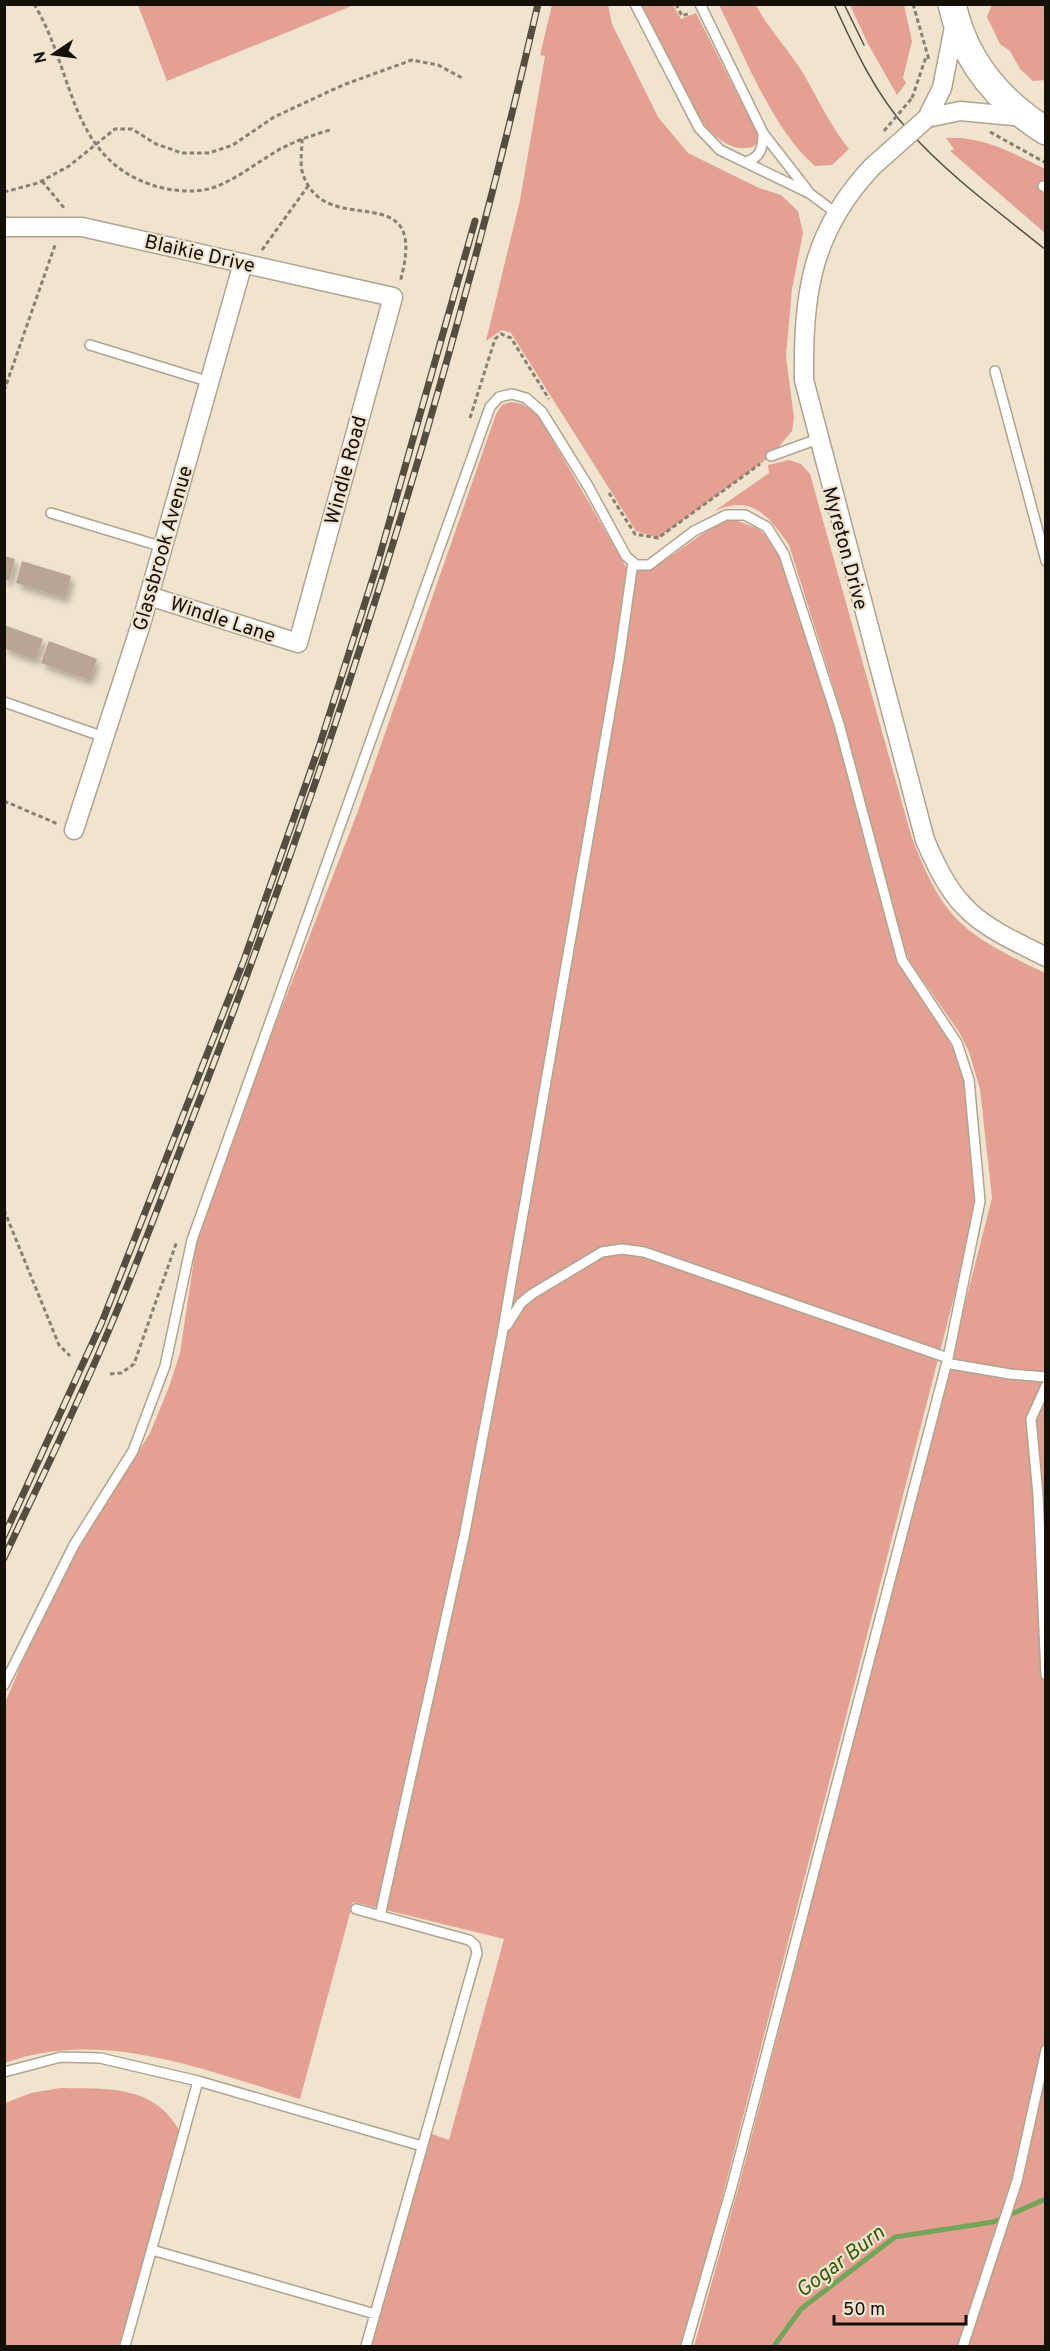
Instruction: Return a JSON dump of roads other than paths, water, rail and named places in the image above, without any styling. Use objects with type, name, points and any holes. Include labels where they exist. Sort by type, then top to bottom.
[{"type":"main road","points":[[954,13],[968,52],[987,82],[1023,117],[1046,131]]},
{"type":"street","name":"Myreton Drive","points":[[954,13],[942,88],[927,118],[872,167],[836,213],[813,264],[806,304],[804,380],[925,840],[941,878],[962,906],[990,929],[1046,957]]},
{"type":"street","name":"Myreton Drive","points":[[927,118],[960,111],[1023,117]]},
{"type":"street","name":"Blaikie Drive","points":[[4,227],[64,219],[82,226],[248,256],[393,297]]},
{"type":"street","name":"Glassbrook Avenue","points":[[74,831],[149,596],[248,256]]},
{"type":"street","name":"Windle Road","points":[[298,643],[393,297]]},
{"type":"street","name":"Windle Lane","points":[[149,596],[298,643]]},
{"type":"lane","points":[[635,4],[699,128],[720,150],[809,193],[836,213]]},
{"type":"lane","points":[[700,6],[764,133],[809,193]]},
{"type":"lane","points":[[746,162],[755,158],[763,148],[764,133]]},
{"type":"lane","points":[[90,345],[210,382]]},
{"type":"lane","points":[[995,371],[1046,561]]},
{"type":"lane","points":[[4,1685],[74,1545],[133,1451],[165,1366],[192,1240],[490,407],[499,398],[512,394],[526,398],[542,412],[588,486],[626,556],[636,565],[649,565],[694,531],[726,515],[745,515],[767,527],[784,554],[839,724],[902,960],[957,1043],[969,1080],[980,1202],[949,1361],[732,2186],[686,2346]]},
{"type":"lane","points":[[771,456],[818,440]]},
{"type":"lane","points":[[51,513],[163,547]]},
{"type":"lane","points":[[380,1916],[464,1538],[502,1335],[619,660],[633,562]]},
{"type":"lane","points":[[4,702],[104,737]]},
{"type":"lane","points":[[502,1335],[512,1315],[532,1294],[602,1252],[622,1249],[644,1252],[949,1361],[1010,1374],[1046,1377]]},
{"type":"lane","points":[[1046,1386],[1031,1419],[1038,1494],[1046,1675]]},
{"type":"lane","points":[[357,1909],[469,1940],[476,1945],[477,1953],[366,2346]]},
{"type":"lane","points":[[963,2346],[990,2270],[1017,2181],[1046,2050]]},
{"type":"lane","points":[[4,2072],[61,2057],[100,2058],[198,2081],[422,2146]]},
{"type":"lane","points":[[125,2346],[198,2081]]},
{"type":"lane","points":[[152,2250],[375,2314]]},
{"type":"waterway","name":"Gogar Burn","points":[[774,2346],[801,2309],[895,2237],[993,2222],[1046,2199]]},
{"type":"tram line","points":[[834,4],[876,86],[908,130],[957,178],[1046,250]]},
{"type":"tram line","points":[[844,4],[864,45]]},
{"type":"railway","points":[[4,1558],[85,1384],[130,1279],[288,861],[382,579],[425,437],[466,293],[538,4]]},
{"type":"railway","points":[[4,1536],[102,1322],[244,960],[319,747],[378,562],[475,221]]}]
